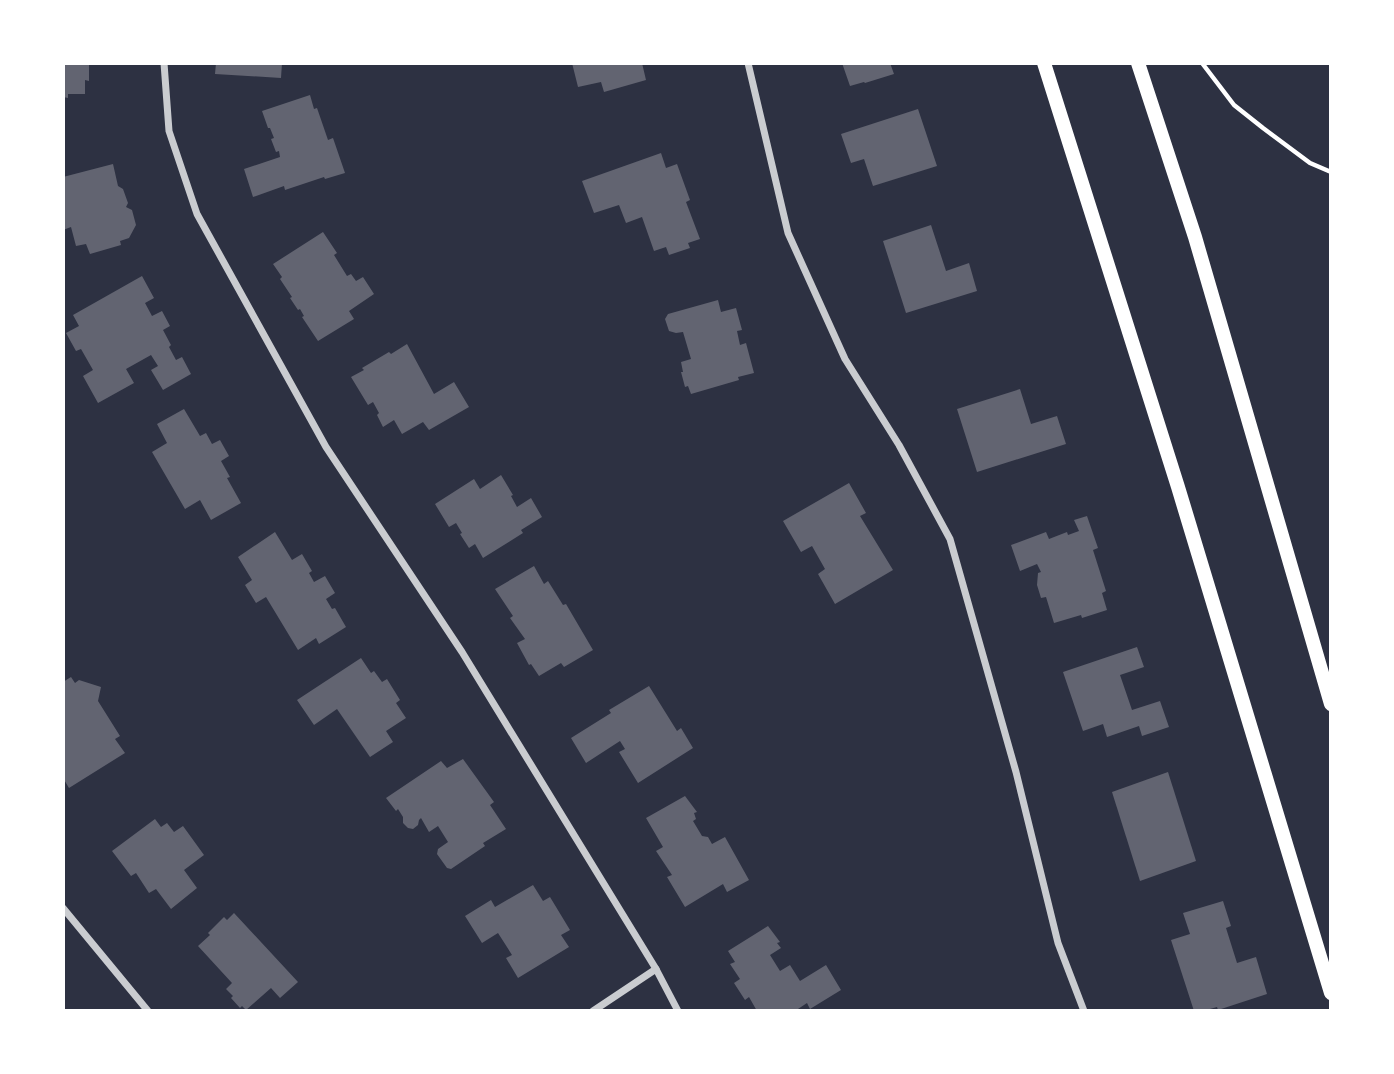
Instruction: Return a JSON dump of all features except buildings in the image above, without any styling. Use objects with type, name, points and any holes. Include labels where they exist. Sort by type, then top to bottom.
[{"type":"main road","points":[[1044,63],[1178,487],[1331,993]]},
{"type":"main road","points":[[1138,63],[1195,237],[1331,704]]},
{"type":"street","points":[[164,63],[169,131],[197,214],[326,447],[462,652],[656,969],[678,1011]]},
{"type":"street","points":[[747,63],[788,233],[845,359],[899,445],[950,539],[1016,772],[1058,943],[1084,1011]]},
{"type":"street","points":[[63,908],[148,1011]]},
{"type":"street","points":[[593,1011],[656,969]]},
{"type":"path","points":[[1202,63],[1244,113],[1310,163],[1331,172]]}]
